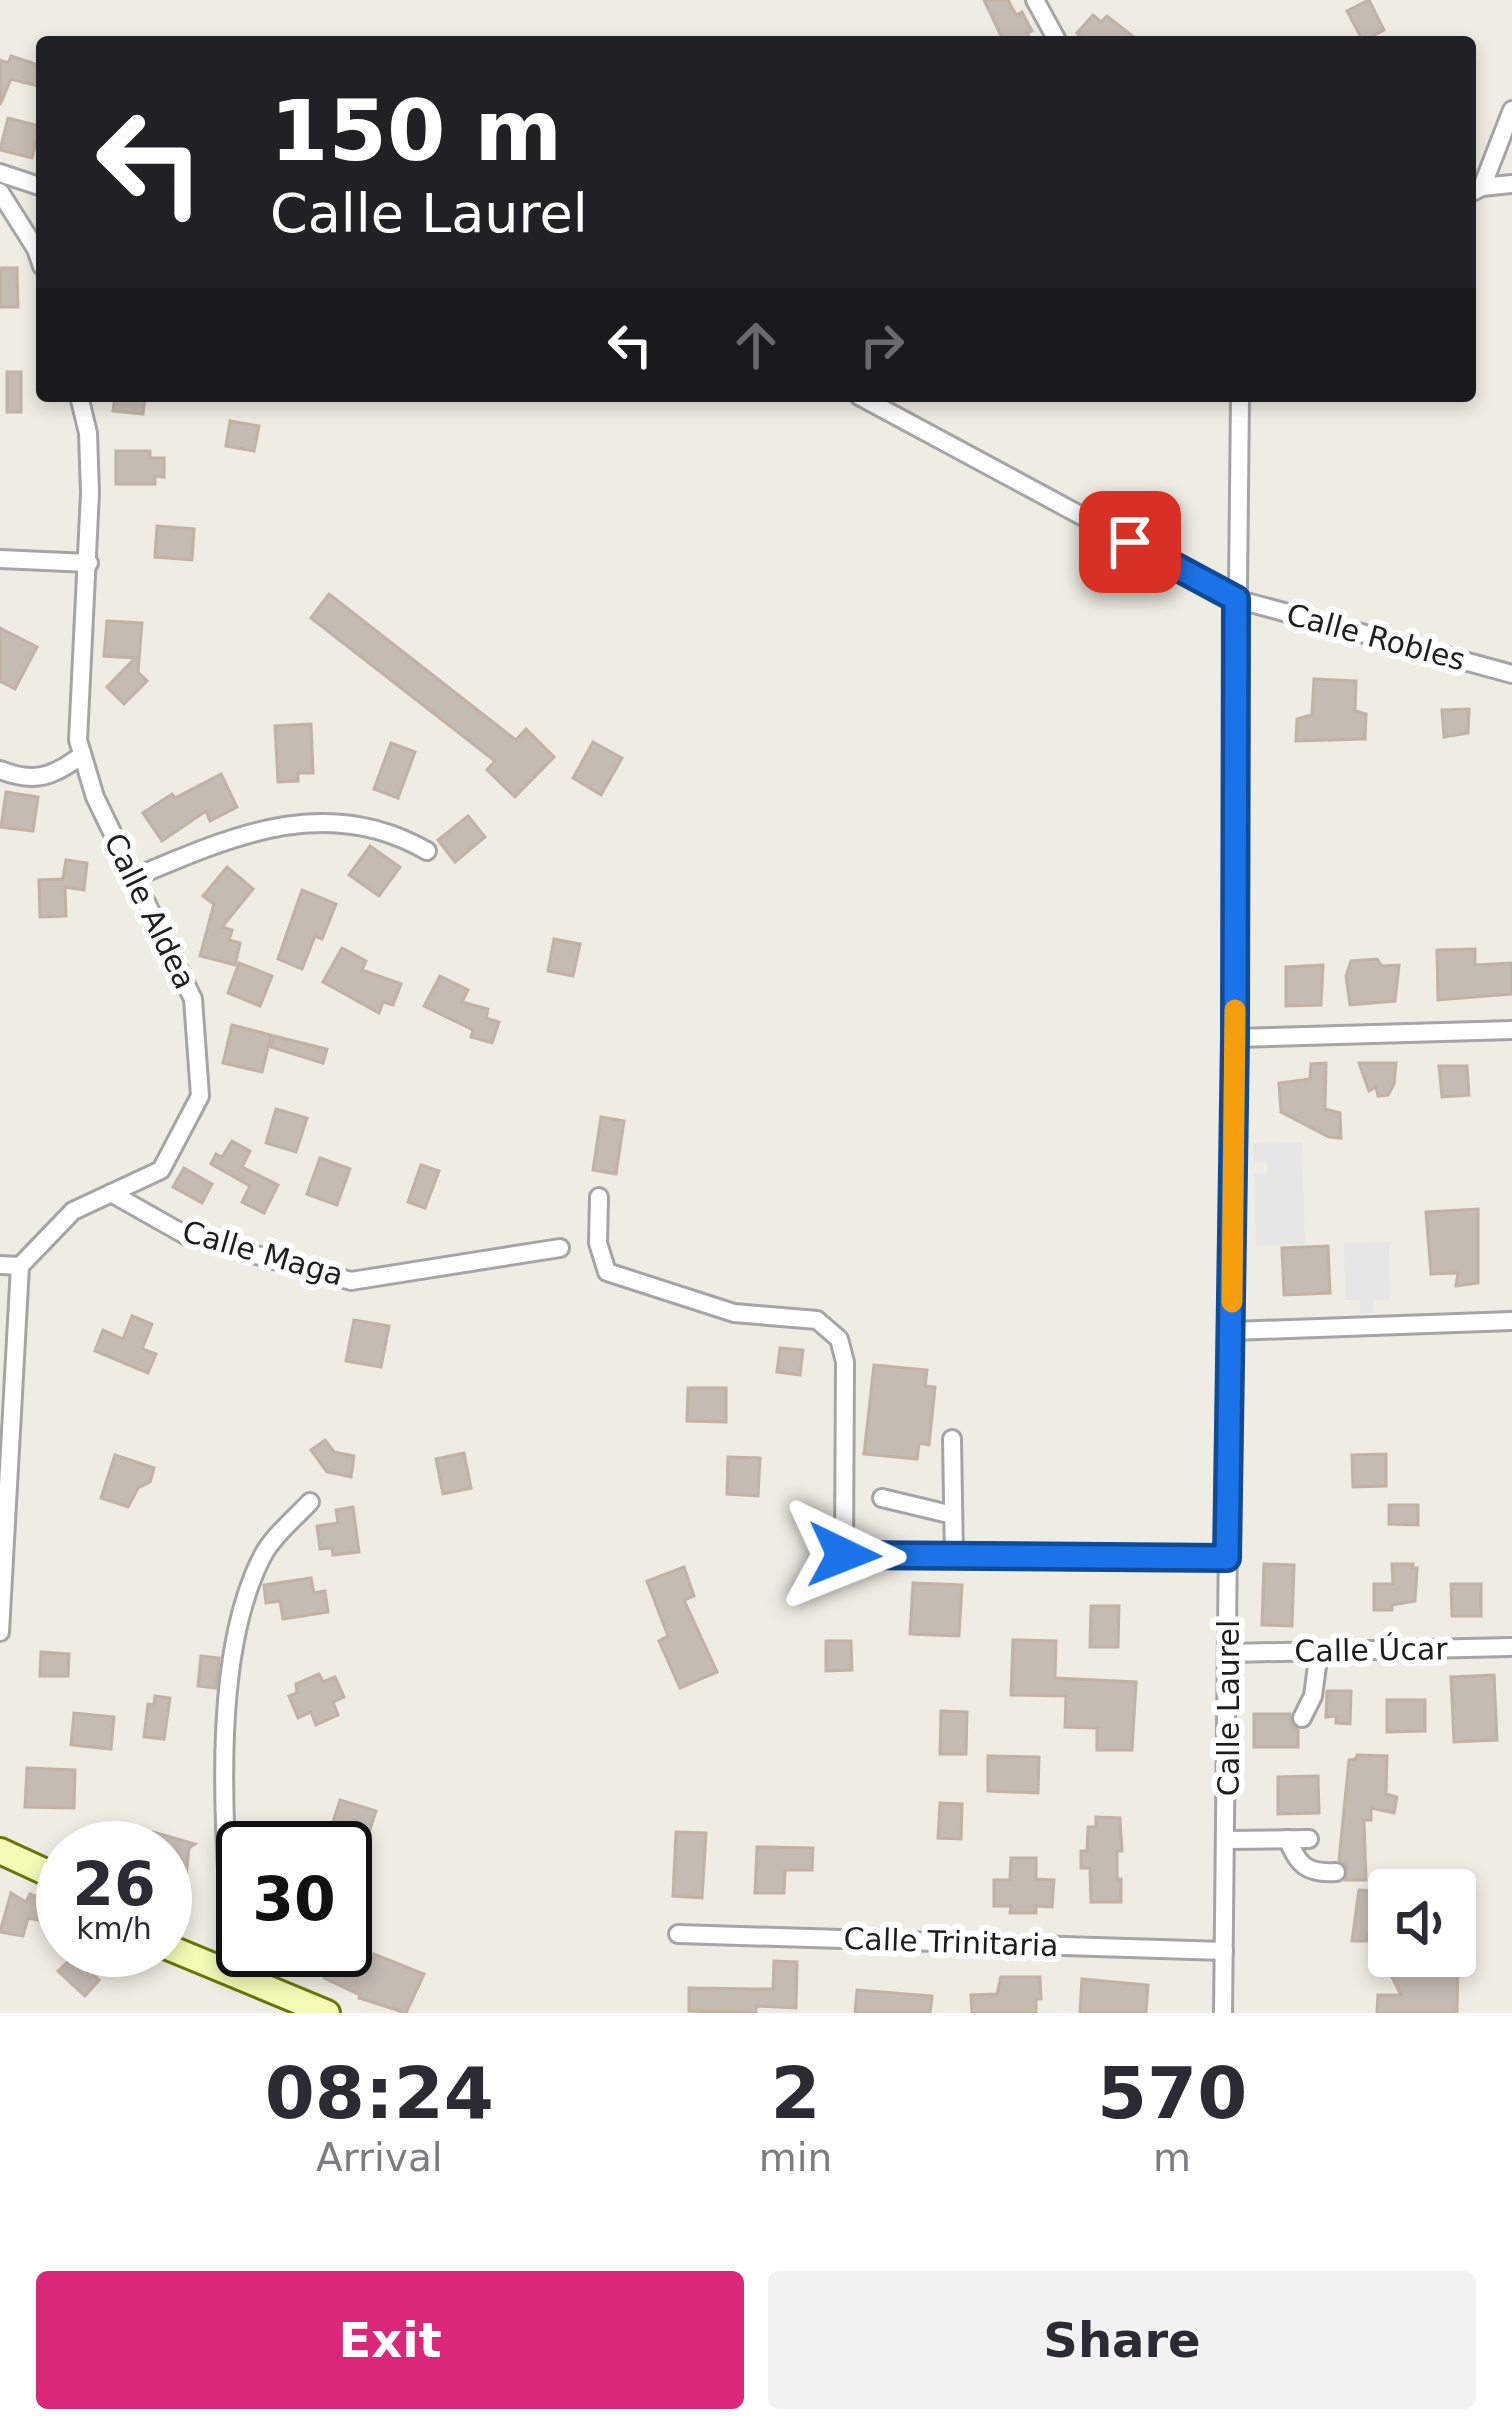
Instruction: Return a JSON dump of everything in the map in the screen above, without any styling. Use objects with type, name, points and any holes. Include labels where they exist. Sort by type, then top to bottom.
[{"type":"street","points":[[1035,0],[1055,36]]},
{"type":"street","points":[[1476,190],[1512,110]]},
{"type":"street","points":[[0,173],[36,185]]},
{"type":"street","points":[[1476,190],[1512,184]]},
{"type":"street","points":[[0,191],[36,248]]},
{"type":"street","name":"Calle Aldea","points":[[20,1266],[73,1211],[161,1170],[200,1096],[194,999],[94,797],[78,740],[89,563],[88,433],[80,402]]},
{"type":"street","name":"Calle Robles","points":[[870,402],[1236,599],[1512,674]]},
{"type":"street","name":"Calle Laurel","points":[[1223,2013],[1240,402]]},
{"type":"street","points":[[0,559],[89,563]]},
{"type":"street","points":[[0,770],[37,779],[55,776],[82,754]]},
{"type":"street","points":[[135,877],[221,841],[280,825],[368,824],[427,851]]},
{"type":"street","points":[[1235,1038],[1512,1030]]},
{"type":"street","name":"Calle Maga","points":[[111,1193],[187,1236],[351,1281],[560,1248]]},
{"type":"street","points":[[599,1196],[598,1243],[607,1272],[734,1313],[817,1320],[839,1339],[844,1362],[844,1555],[1227,1558]]},
{"type":"street","points":[[0,1264],[20,1266],[0,1632]]},
{"type":"street","points":[[1232,1331],[1512,1321]]},
{"type":"street","points":[[952,1439],[954,1557]]},
{"type":"street","points":[[882,1498],[953,1515]]},
{"type":"street","points":[[226,1821],[224,1768],[235,1642],[246,1592],[265,1551],[310,1502]]},
{"type":"street","name":"Calle Úcar","points":[[1230,1652],[1512,1648]]},
{"type":"street","points":[[1302,1718],[1312,1696],[1319,1651]]},
{"type":"street","points":[[1287,1839],[1304,1869],[1315,1874],[1336,1872]]},
{"type":"street","points":[[1226,1840],[1310,1839]]},
{"type":"street","points":[[0,1851],[36,1868]]},
{"type":"street","name":"Calle Trinitaria","points":[[678,1934],[1224,1951]]},
{"type":"street","points":[[239,1977],[326,2013]]},
{"type":"shaded area","points":[[1302,1142],[1305,1244],[1256,1246],[1254,1174],[1266,1173],[1268,1167],[1265,1162],[1254,1162],[1253,1143]]},
{"type":"shaded area","points":[[1389,1242],[1390,1300],[1374,1300],[1373,1313],[1360,1313],[1360,1300],[1345,1300],[1344,1243]]},
{"type":"building","points":[[984,0],[1008,0],[1016,15],[1022,12],[1032,31],[1029,36],[1001,36]]},
{"type":"building","points":[[1369,0],[1384,30],[1360,36],[1347,11]]},
{"type":"building","points":[[1093,15],[1101,22],[1107,16],[1132,36],[1080,36],[1077,33]]},
{"type":"building","points":[[11,56],[36,64],[36,85],[11,79],[0,105],[0,60],[8,63]]},
{"type":"building","points":[[8,118],[36,125],[32,158],[0,150]]},
{"type":"building","points":[[0,268],[17,268],[18,307],[0,307]]},
{"type":"building","points":[[7,372],[21,372],[21,412],[7,412]]},
{"type":"building","points":[[114,402],[144,402],[143,414],[113,411]]},
{"type":"building","points":[[230,421],[259,426],[254,451],[226,446]]},
{"type":"building","points":[[116,451],[150,451],[150,458],[164,458],[164,477],[155,476],[155,484],[116,484]]},
{"type":"building","points":[[157,526],[194,529],[192,560],[155,557]]},
{"type":"building","points":[[329,594],[516,740],[526,729],[554,757],[515,797],[487,770],[495,761],[311,618]]},
{"type":"building","points":[[107,621],[142,623],[138,672],[147,681],[124,704],[107,687],[135,658],[104,656]]},
{"type":"building","points":[[0,628],[37,647],[15,689],[0,681]]},
{"type":"building","points":[[1314,679],[1356,681],[1355,711],[1366,714],[1365,739],[1296,741],[1297,719],[1312,715]]},
{"type":"building","points":[[1469,709],[1468,733],[1444,737],[1442,710]]},
{"type":"building","points":[[311,724],[313,773],[298,773],[298,781],[278,782],[275,726]]},
{"type":"building","points":[[593,742],[622,758],[601,795],[573,778]]},
{"type":"building","points":[[391,743],[415,752],[398,798],[374,789]]},
{"type":"building","points":[[221,774],[237,807],[210,821],[206,811],[162,841],[143,813],[172,794],[175,798]]},
{"type":"building","points":[[6,792],[38,797],[33,831],[1,827]]},
{"type":"building","points":[[468,816],[485,837],[455,862],[438,840]]},
{"type":"building","points":[[370,846],[400,867],[379,896],[349,875]]},
{"type":"building","points":[[66,860],[87,863],[84,890],[65,887],[66,916],[40,917],[39,880],[63,879]]},
{"type":"building","points":[[227,867],[253,889],[222,927],[232,930],[229,940],[240,943],[235,965],[200,956],[214,904],[203,896]]},
{"type":"building","points":[[302,890],[336,904],[322,939],[315,936],[302,969],[278,959]]},
{"type":"building","points":[[554,939],[580,944],[573,976],[548,971]]},
{"type":"building","points":[[342,948],[366,961],[362,970],[401,984],[393,1005],[383,1002],[379,1013],[323,982]]},
{"type":"building","points":[[1475,949],[1475,965],[1512,963],[1512,994],[1438,1000],[1437,950]]},
{"type":"building","points":[[1377,959],[1382,966],[1399,965],[1395,1001],[1350,1005],[1346,976],[1351,961]]},
{"type":"building","points":[[239,963],[272,976],[260,1006],[228,993]]},
{"type":"building","points":[[1323,965],[1321,1005],[1286,1006],[1286,967]]},
{"type":"building","points":[[440,976],[468,990],[462,1002],[488,1009],[486,1018],[499,1022],[492,1043],[471,1037],[473,1030],[424,1006]]},
{"type":"building","points":[[232,1025],[271,1035],[262,1072],[223,1063]]},
{"type":"building","points":[[274,1036],[327,1049],[323,1063],[271,1047]]},
{"type":"building","points":[[1326,1063],[1325,1109],[1340,1113],[1341,1138],[1329,1137],[1281,1112],[1279,1083],[1310,1079],[1311,1064]]},
{"type":"building","points":[[1359,1063],[1396,1063],[1388,1095],[1378,1096],[1376,1087],[1369,1091]]},
{"type":"building","points":[[1439,1066],[1467,1066],[1469,1095],[1442,1097]]},
{"type":"building","points":[[276,1109],[307,1118],[296,1152],[266,1143]]},
{"type":"building","points":[[601,1117],[624,1121],[616,1174],[593,1170]]},
{"type":"building","points":[[232,1141],[250,1151],[242,1167],[278,1185],[264,1213],[242,1202],[250,1186],[211,1164]]},
{"type":"building","points":[[320,1158],[350,1169],[337,1205],[307,1194]]},
{"type":"building","points":[[421,1165],[439,1171],[425,1208],[408,1202]]},
{"type":"building","points":[[184,1168],[212,1184],[202,1203],[173,1187]]},
{"type":"building","points":[[1478,1209],[1478,1283],[1456,1286],[1458,1273],[1431,1274],[1426,1212]]},
{"type":"building","points":[[1328,1246],[1330,1293],[1284,1295],[1282,1248]]},
{"type":"building","points":[[132,1316],[152,1324],[142,1349],[156,1354],[148,1373],[95,1351],[103,1330],[123,1339]]},
{"type":"building","points":[[354,1320],[389,1326],[381,1367],[346,1361]]},
{"type":"building","points":[[780,1348],[803,1350],[800,1375],[777,1372]]},
{"type":"building","points":[[874,1365],[927,1370],[925,1386],[935,1387],[929,1445],[919,1443],[917,1459],[864,1454]]},
{"type":"building","points":[[688,1388],[726,1388],[726,1422],[687,1421]]},
{"type":"building","points":[[325,1440],[334,1452],[354,1456],[351,1477],[327,1472],[311,1450]]},
{"type":"building","points":[[464,1453],[471,1488],[443,1494],[436,1459]]},
{"type":"building","points":[[1386,1454],[1386,1486],[1353,1487],[1352,1455]]},
{"type":"building","points":[[115,1455],[154,1468],[150,1482],[138,1488],[128,1507],[101,1498]]},
{"type":"building","points":[[728,1457],[760,1458],[758,1496],[727,1494]]},
{"type":"building","points":[[1389,1505],[1418,1505],[1418,1525],[1389,1524]]},
{"type":"building","points":[[353,1507],[359,1552],[333,1555],[332,1548],[320,1549],[317,1526],[338,1523],[336,1510]]},
{"type":"building","points":[[1264,1564],[1294,1565],[1292,1626],[1262,1625]]},
{"type":"building","points":[[1392,1564],[1417,1568],[1415,1601],[1392,1605],[1392,1610],[1374,1610],[1374,1584],[1393,1584]]},
{"type":"building","points":[[684,1567],[694,1596],[684,1600],[717,1672],[680,1688],[659,1641],[668,1636],[647,1581]]},
{"type":"building","points":[[311,1578],[314,1593],[325,1591],[328,1612],[283,1619],[280,1601],[266,1603],[264,1585]]},
{"type":"building","points":[[913,1583],[962,1585],[959,1636],[910,1634]]},
{"type":"building","points":[[1451,1584],[1481,1584],[1481,1616],[1452,1616]]},
{"type":"building","points":[[1091,1606],[1119,1606],[1118,1647],[1090,1647]]},
{"type":"building","points":[[1013,1640],[1056,1641],[1055,1678],[1136,1682],[1132,1750],[1097,1750],[1097,1728],[1065,1727],[1066,1696],[1011,1695]]},
{"type":"building","points":[[826,1641],[851,1641],[852,1670],[826,1671]]},
{"type":"building","points":[[41,1652],[69,1654],[68,1676],[40,1676]]},
{"type":"building","points":[[201,1656],[219,1658],[216,1688],[198,1686]]},
{"type":"building","points":[[319,1674],[323,1682],[335,1677],[344,1697],[333,1702],[338,1715],[316,1725],[311,1712],[298,1718],[289,1696],[297,1693],[296,1684]]},
{"type":"building","points":[[1494,1675],[1497,1740],[1454,1742],[1451,1677]]},
{"type":"building","points":[[1327,1691],[1351,1691],[1350,1724],[1336,1723],[1336,1716],[1326,1717]]},
{"type":"building","points":[[155,1696],[170,1698],[164,1739],[144,1737],[148,1704],[154,1705]]},
{"type":"building","points":[[1387,1700],[1425,1700],[1425,1731],[1387,1732]]},
{"type":"building","points":[[941,1711],[967,1712],[966,1754],[940,1754]]},
{"type":"building","points":[[74,1713],[114,1717],[111,1749],[71,1745]]},
{"type":"building","points":[[1254,1714],[1290,1714],[1298,1730],[1298,1747],[1254,1747]]},
{"type":"building","points":[[1357,1755],[1387,1756],[1386,1794],[1397,1797],[1394,1813],[1371,1808],[1371,1820],[1364,1820],[1366,1880],[1345,1880],[1347,1866],[1339,1860],[1349,1760]]},
{"type":"building","points":[[988,1756],[1039,1757],[1038,1793],[988,1791]]},
{"type":"building","points":[[27,1768],[75,1770],[74,1808],[25,1807]]},
{"type":"building","points":[[1318,1776],[1319,1813],[1278,1814],[1278,1777]]},
{"type":"building","points":[[340,1800],[376,1811],[372,1824],[333,1821]]},
{"type":"building","points":[[940,1803],[962,1804],[961,1839],[938,1838]]},
{"type":"building","points":[[1096,1817],[1120,1818],[1122,1851],[1117,1851],[1117,1879],[1121,1879],[1121,1902],[1091,1902],[1090,1868],[1081,1868],[1088,1827],[1096,1827]]},
{"type":"building","points":[[676,1832],[706,1833],[702,1898],[673,1896]]},
{"type":"building","points":[[757,1847],[813,1848],[812,1870],[785,1870],[784,1893],[755,1893]]},
{"type":"building","points":[[1011,1858],[1036,1858],[1036,1879],[1054,1880],[1052,1907],[1036,1906],[1036,1913],[1010,1913],[1011,1906],[994,1906],[994,1880],[1010,1880]]},
{"type":"building","points":[[1359,1890],[1368,1890],[1367,1941],[1352,1941]]},
{"type":"building","points":[[11,1893],[26,1902],[30,1894],[36,1896],[36,1920],[28,1918],[23,1936],[0,1932]]},
{"type":"building","points":[[374,1954],[424,1974],[406,2013],[359,1998],[324,1978],[372,1977]]},
{"type":"building","points":[[774,1961],[797,1962],[796,2008],[756,2006],[756,2013],[689,2011],[689,1988],[773,1989]]},
{"type":"building","points":[[64,1977],[96,1977],[99,1980],[85,1996]]},
{"type":"building","points":[[1001,1977],[1040,1977],[1036,2013],[972,2013],[971,1995],[997,1994]]},
{"type":"building","points":[[1392,1977],[1458,1977],[1457,2013],[1377,2013],[1378,1995],[1401,1995]]},
{"type":"building","points":[[1082,1979],[1148,1985],[1146,2013],[1080,2013]]},
{"type":"building","points":[[857,1990],[932,1996],[930,2013],[855,2013]]},
{"type":"slow traffic","points":[[1232,1302],[1235,1010]]},
{"type":"route","points":[[844,1555],[1227,1558],[1236,599],[1130,542]]}]
